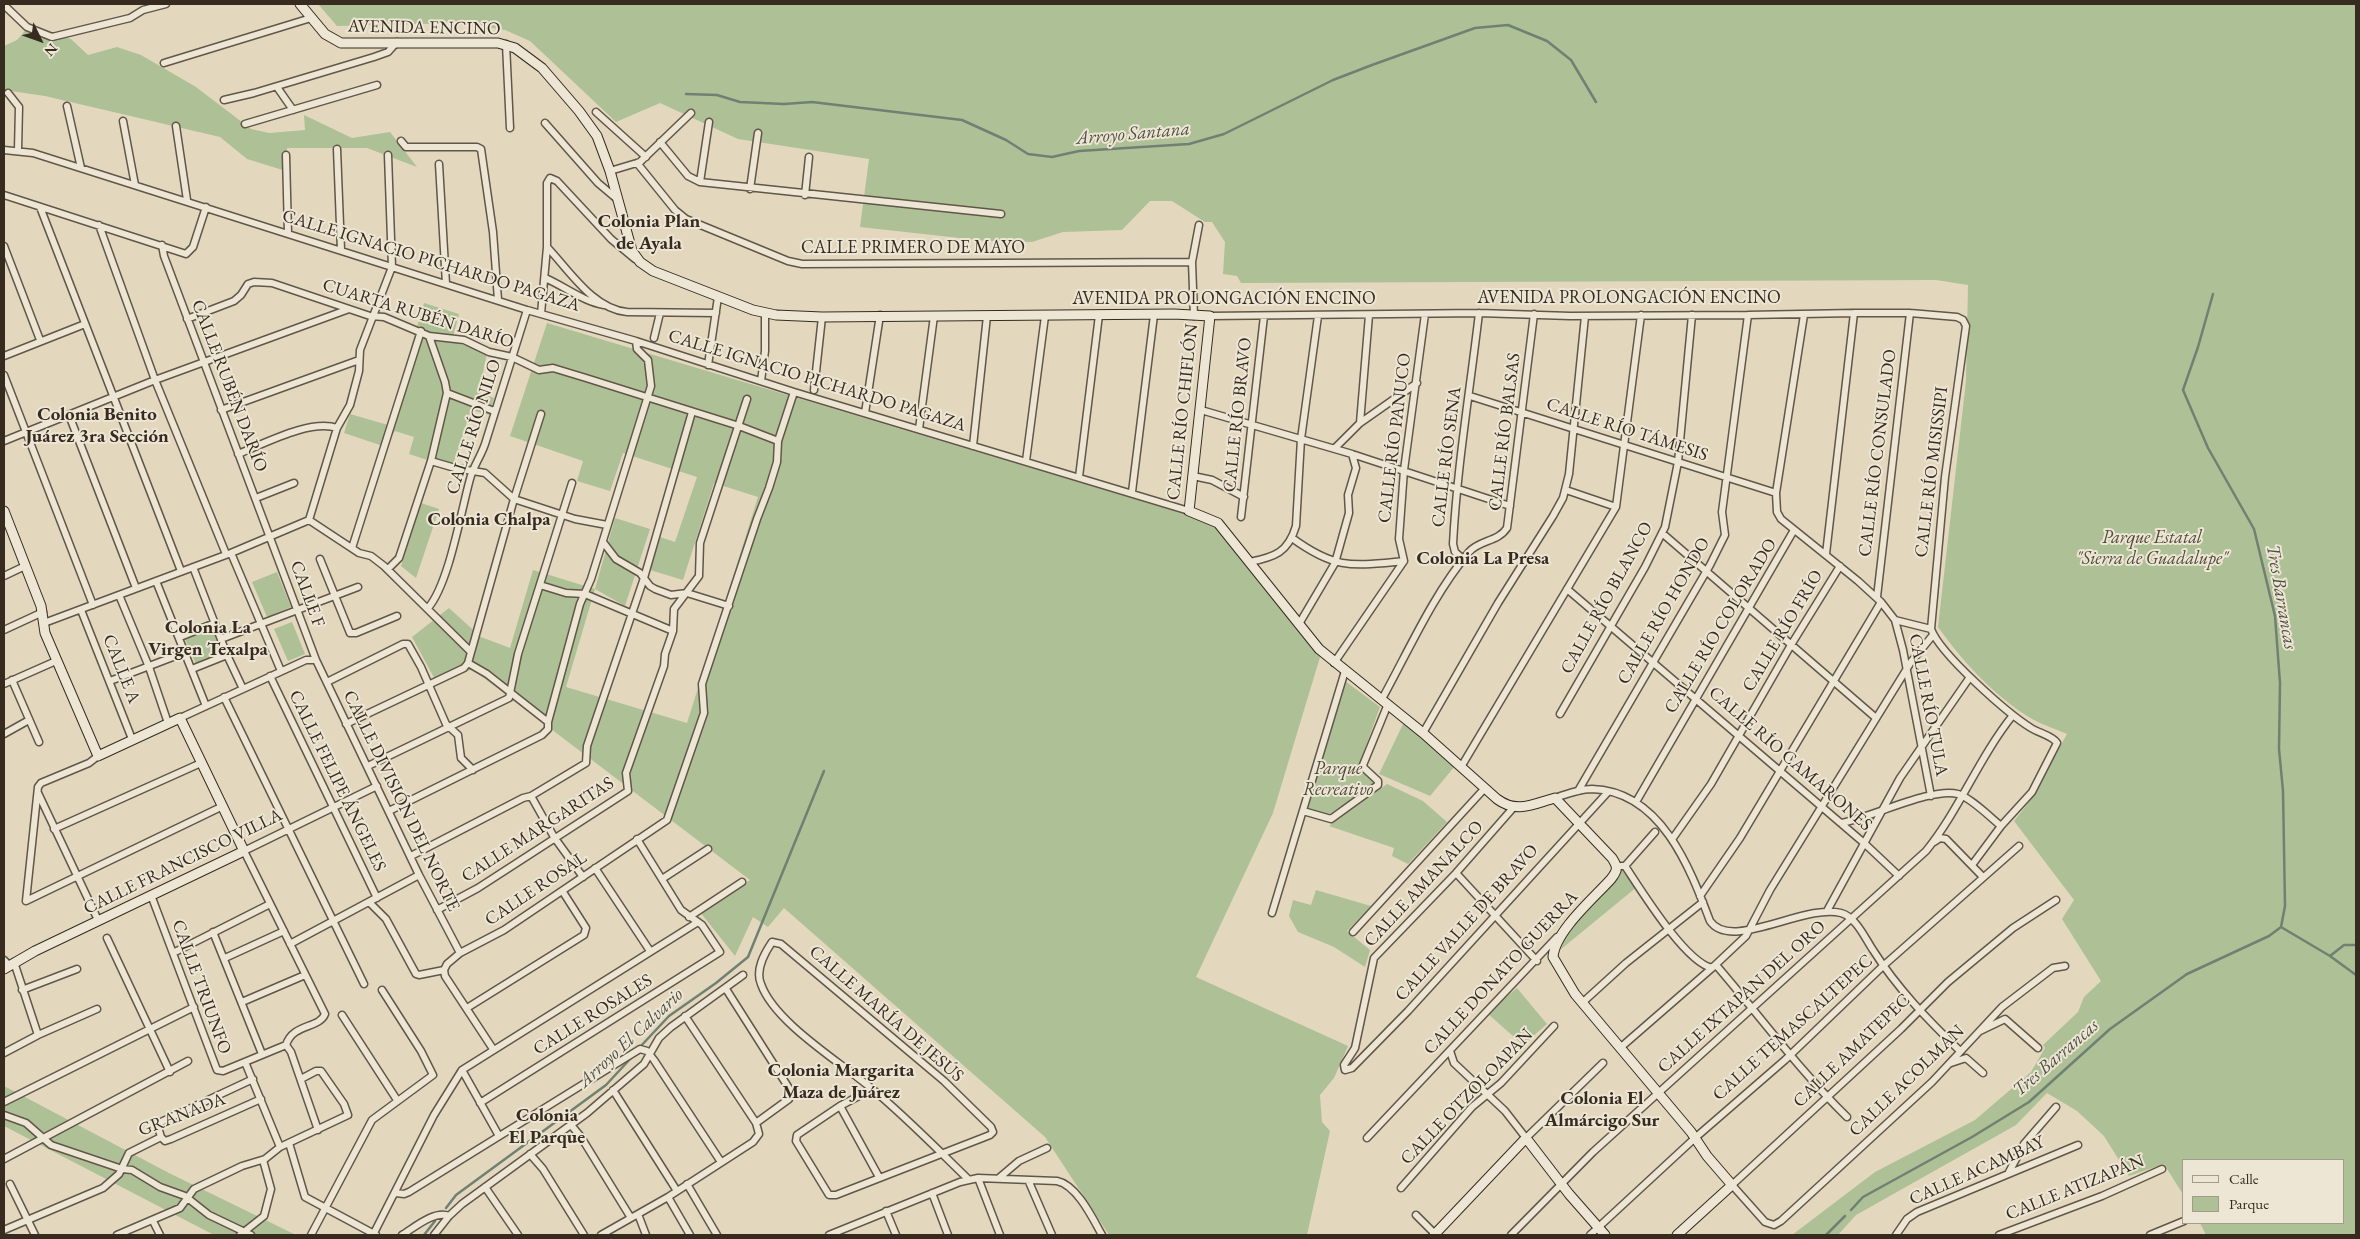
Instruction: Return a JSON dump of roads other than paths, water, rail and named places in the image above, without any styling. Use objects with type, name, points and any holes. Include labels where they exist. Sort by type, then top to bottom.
[{"type":"street","points":[[138,4],[143,10]]},
{"type":"street","points":[[4,5],[27,27],[52,37],[130,18],[143,10],[166,4]]},
{"type":"street","name":"AVENIDA ENCINO","points":[[300,4],[329,38],[341,43],[506,44],[524,52],[538,64],[591,126],[610,171]]},
{"type":"street","points":[[164,63],[311,18]]},
{"type":"street","points":[[224,100],[277,87],[374,57],[388,52],[397,42]]},
{"type":"street","points":[[506,44],[510,128]]},
{"type":"street","points":[[244,124],[377,85]]},
{"type":"street","points":[[277,87],[292,110]]},
{"type":"street","points":[[8,93],[19,107],[18,150]]},
{"type":"street","points":[[67,106],[81,168]]},
{"type":"street","points":[[596,112],[646,157]]},
{"type":"street","points":[[636,259],[610,171],[637,163],[646,157],[691,113]]},
{"type":"street","points":[[123,121],[135,185]]},
{"type":"street","points":[[700,182],[709,122]]},
{"type":"street","points":[[546,123],[598,183],[617,199]]},
{"type":"street","points":[[176,126],[187,200]]},
{"type":"street","points":[[750,189],[758,133]]},
{"type":"street","points":[[401,141],[402,145],[406,147],[477,147],[481,149],[493,232],[498,300]]},
{"type":"street","points":[[660,142],[688,176],[700,182],[805,195],[1000,214]]},
{"type":"street","points":[[337,149],[341,250]]},
{"type":"street","name":"CALLE IGNACIO PICHARDO PAGAZA","points":[[4,150],[33,153],[187,200],[527,310],[636,341],[794,392],[973,446],[1132,492],[1218,523],[1319,649],[1423,733],[1501,802],[1517,808]]},
{"type":"street","points":[[286,156],[288,233]]},
{"type":"street","points":[[44,623],[229,554],[306,521],[337,428],[350,405],[359,371],[360,350],[392,267],[388,156]]},
{"type":"street","points":[[805,195],[809,157]]},
{"type":"street","name":"CALLE PRIMERO DE MAYO","points":[[637,163],[675,210],[686,219],[795,264],[1192,262]]},
{"type":"street","points":[[439,164],[446,284]]},
{"type":"street","points":[[541,314],[547,247],[548,183],[550,178],[557,181],[611,239],[636,259]]},
{"type":"street","points":[[4,195],[186,254],[190,252],[206,207]]},
{"type":"street","points":[[40,207],[84,324],[182,571]]},
{"type":"street","points":[[99,225],[155,380],[281,672]]},
{"type":"street","points":[[1194,316],[1192,262],[1199,225]]},
{"type":"street","name":"CALLE RUBÉN DARÍO","points":[[162,245],[164,256],[203,363],[270,538]]},
{"type":"street","points":[[4,246],[40,340]]},
{"type":"street","points":[[547,247],[593,296],[605,305]]},
{"type":"street","name":"AVENIDA PROLONGACIÓN ENCINO","points":[[636,259],[653,271],[718,297],[765,313],[822,316],[1318,316],[1479,313],[1585,316],[1910,313],[1957,317],[1963,320]]},
{"type":"street","points":[[545,278],[569,288],[582,297],[623,312],[716,313]]},
{"type":"street","name":"CUARTA RUBÉN DARÍO","points":[[187,319],[234,301],[241,295],[245,286],[254,282],[272,283],[349,309],[384,317],[429,336],[464,340],[489,352],[512,357],[539,370],[553,368],[739,426],[778,441]]},
{"type":"street","points":[[708,364],[718,297]]},
{"type":"street","points":[[4,441],[155,380],[349,309]]},
{"type":"street","name":"CALLE RÍO NILO","points":[[428,608],[436,599],[474,470],[482,451],[527,310]]},
{"type":"street","points":[[654,338],[660,313]]},
{"type":"street","points":[[761,381],[765,313]]},
{"type":"street","name":"CALLE RÍO SENA","points":[[1463,559],[1455,552],[1453,544],[1456,487],[1470,396],[1479,313]]},
{"type":"street","name":"CALLE RÍO FRÍO","points":[[1826,554],[1854,313]]},
{"type":"street","name":"CALLE RÍO CONSULADO","points":[[1582,1003],[1701,899],[1835,683],[1879,600],[1910,313]]},
{"type":"street","name":"CALLE RÍO PANUCO","points":[[1404,561],[1399,539],[1404,470],[1425,314]]},
{"type":"street","name":"CALLE RÍO BALSAS","points":[[1463,559],[1473,548],[1506,531],[1534,314]]},
{"type":"street","points":[[865,413],[880,315]]},
{"type":"street","points":[[1132,492],[1154,315]]},
{"type":"street","points":[[1360,422],[1369,315]]},
{"type":"street","points":[[1461,767],[1616,506],[1641,315]]},
{"type":"street","name":"CALLE RÍO BLANCO","points":[[1560,714],[1610,624],[1645,567],[1662,533],[1678,462],[1692,315]]},
{"type":"street","name":"CALLE RÍO HONDO","points":[[1578,791],[1725,535],[1722,512],[1728,479],[1748,315]]},
{"type":"street","name":"CALLE RÍO COLORADO","points":[[1636,802],[1695,697],[1794,530],[1778,516],[1776,493],[1804,315]]},
{"type":"street","points":[[814,390],[822,316]]},
{"type":"street","points":[[919,429],[934,316]]},
{"type":"street","points":[[973,446],[987,316]]},
{"type":"street","points":[[1026,461],[1045,316]]},
{"type":"street","points":[[1079,477],[1099,316]]},
{"type":"street","name":"CALLE RÍO CHIFLÓN","points":[[1189,511],[1210,316]]},
{"type":"street","name":"CALLE RÍO BRAVO","points":[[1241,516],[1264,316]]},
{"type":"street","points":[[1250,562],[1275,556],[1292,538],[1296,526],[1302,439],[1318,316]]},
{"type":"street","points":[[1423,733],[1498,603],[1553,516],[1566,490],[1585,316]]},
{"type":"street","name":"CALLE RÍO MISISSIPI","points":[[1932,632],[1945,477],[1966,326],[1963,320]]},
{"type":"street","points":[[4,356],[84,324]]},
{"type":"street","points":[[352,548],[421,331]]},
{"type":"street","points":[[388,569],[399,558],[431,461],[447,393],[446,382],[429,336]]},
{"type":"street","points":[[389,811],[546,732],[580,604],[603,542],[651,386],[650,367],[647,357],[637,349],[636,341]]},
{"type":"street","points":[[221,410],[359,360]]},
{"type":"street","points":[[4,375],[93,605]]},
{"type":"street","points":[[1334,448],[1360,422],[1417,383]]},
{"type":"street","points":[[603,542],[616,559],[644,578],[650,586],[671,595],[687,593],[729,606],[777,462],[778,441],[794,392]]},
{"type":"street","points":[[447,393],[494,411]]},
{"type":"street","name":"CALLE RÍO TÁMESIS","points":[[1470,396],[1776,493]]},
{"type":"street","points":[[540,585],[566,593],[585,594],[673,631],[674,609],[699,576],[700,543],[747,399]]},
{"type":"street","points":[[1201,410],[1334,448],[1510,506]]},
{"type":"street","points":[[411,856],[523,798],[531,796],[585,764],[588,746],[644,578],[692,412]]},
{"type":"street","points":[[346,724],[428,686],[468,664],[514,499],[541,414]]},
{"type":"street","points":[[68,415],[136,588]]},
{"type":"street","points":[[238,454],[308,428],[326,425],[337,428]]},
{"type":"street","points":[[1299,624],[1335,563],[1349,514],[1348,495],[1356,468],[1352,454]]},
{"type":"street","points":[[431,461],[455,468],[485,472],[514,499],[562,514],[608,525]]},
{"type":"street","points":[[1193,476],[1212,480],[1244,497]]},
{"type":"street","points":[[256,498],[294,483]]},
{"type":"street","points":[[368,766],[507,700],[510,695],[518,654],[572,483]]},
{"type":"street","points":[[1566,490],[1616,506]]},
{"type":"street","points":[[4,510],[6,524],[25,566],[42,612],[45,633],[98,756]]},
{"type":"street","points":[[306,521],[352,548],[371,556],[388,569],[471,652]]},
{"type":"street","points":[[1794,530],[1826,554],[1879,600],[1896,620],[1932,632],[1970,677],[2013,715],[2031,728],[2057,742],[2050,760],[2032,792],[2001,826],[1972,865]]},
{"type":"street","points":[[1662,533],[1876,718]]},
{"type":"street","name":"CALLE F","points":[[270,538],[316,660]]},
{"type":"street","points":[[1292,538],[1310,551],[1335,563],[1359,565],[1404,561]]},
{"type":"street","points":[[320,559],[348,631],[352,634],[397,616]]},
{"type":"street","points":[[1303,811],[1331,819],[1378,786],[1378,781],[1362,766],[1385,702],[1438,598],[1463,559]]},
{"type":"street","points":[[1334,663],[1404,561]]},
{"type":"street","points":[[4,576],[25,566]]},
{"type":"street","name":"CALLE RÍO FRÍO","points":[[1672,838],[1711,784],[1738,734],[1840,566]]},
{"type":"street","points":[[194,567],[227,655],[243,689]]},
{"type":"street","points":[[156,581],[206,706]]},
{"type":"street","points":[[222,640],[358,587]]},
{"type":"street","name":"CALLE RÍO CAMARONES","points":[[1567,589],[1842,823],[1899,876]]},
{"type":"street","points":[[119,595],[168,723]]},
{"type":"street","name":"CALLE ROSAL","points":[[444,970],[447,964],[460,953],[486,941],[563,892],[668,818],[704,713],[702,684],[729,606]]},
{"type":"street","name":"CALLE A","points":[[81,610],[132,739]]},
{"type":"street","points":[[4,630],[42,612]]},
{"type":"street","name":"CALLE RÍO TULA","points":[[1896,620],[1931,796]]},
{"type":"street","points":[[180,637],[215,624]]},
{"type":"street","name":"CALLE MARGARITAS","points":[[437,910],[478,888],[629,790],[626,773],[664,666],[665,654],[673,631]]},
{"type":"street","points":[[1620,1048],[1714,966],[1750,930],[1770,890],[1906,670],[1932,632]]},
{"type":"street","points":[[326,682],[406,644],[411,647],[449,727],[458,736],[461,758],[473,770]]},
{"type":"street","points":[[110,681],[186,652]]},
{"type":"street","points":[[192,669],[227,655]]},
{"type":"street","points":[[38,789],[132,739],[306,660],[316,660]]},
{"type":"street","name":"CALLE DIVISIÓN DEL NORTE","points":[[316,660],[419,875],[460,953]]},
{"type":"street","points":[[4,684],[56,661]]},
{"type":"street","points":[[468,664],[487,674],[510,695],[548,722]]},
{"type":"street","points":[[1272,913],[1345,671]]},
{"type":"street","name":"CALLE FELIPE ÁNGELES","points":[[270,676],[377,898]]},
{"type":"street","points":[[1827,911],[1900,778],[1970,677]]},
{"type":"street","points":[[12,680],[39,742]]},
{"type":"street","points":[[224,697],[287,830],[364,984]]},
{"type":"street","name":"CALLE IXTAPAN DEL ORO","points":[[1511,1235],[1562,1183],[1657,1094],[1754,1009],[1899,876],[1931,844],[1986,752],[2013,715]]},
{"type":"street","points":[[180,718],[324,1016],[321,1020],[292,1033],[286,1044],[292,1052],[318,1130]]},
{"type":"street","points":[[4,734],[29,720]]},
{"type":"street","points":[[54,829],[201,763]]},
{"type":"street","name":"CALLE FRANCISCO VILLA","points":[[8,964],[376,786]]},
{"type":"street","points":[[1353,932],[1485,788]]},
{"type":"street","points":[[38,789],[54,829],[98,920]]},
{"type":"street","points":[[38,789],[26,901],[223,806]]},
{"type":"street","points":[[1517,808],[1592,789],[1608,792],[1636,802],[1672,838],[1710,922],[1721,930],[1734,933],[1810,913],[1827,911],[1843,914],[1851,918],[1883,966],[1918,1011],[1960,1051]]},
{"type":"street","name":"CALLE VALLE DE BRAVO","points":[[1345,1070],[1352,1068],[1363,1058],[1608,792]]},
{"type":"street","points":[[1842,823],[1931,796],[1950,793],[1962,795],[2001,826]]},
{"type":"street","points":[[531,796],[554,837],[583,877]]},
{"type":"street","points":[[1555,798],[1621,866],[1668,929],[1703,964],[1714,966],[1754,1009],[1790,1053],[1797,1065],[1847,1117]]},
{"type":"street","name":"CALLE AMANALCO","points":[[1345,1070],[1344,1065],[1355,1048],[1374,958],[1517,808]]},
{"type":"street","name":"CALLE DONATO GUERRA","points":[[1367,1138],[1536,961],[1621,866],[1655,832]]},
{"type":"street","points":[[1931,844],[1940,838],[1946,839],[1983,877]]},
{"type":"street","points":[[289,1143],[304,1194],[374,1235],[434,1115],[462,1070],[474,1061],[492,1053],[493,1049],[698,922],[681,910],[637,840]]},
{"type":"street","name":"CALLE TEMASCALTEPEC","points":[[1590,1235],[1883,966],[2019,846]]},
{"type":"street","points":[[662,879],[708,849]]},
{"type":"street","points":[[595,868],[650,951]]},
{"type":"street","points":[[1456,873],[1536,961]]},
{"type":"street","points":[[290,944],[419,875]]},
{"type":"street","points":[[689,917],[742,882]]},
{"type":"street","points":[[467,1008],[584,935],[586,928],[563,892]]},
{"type":"street","name":"CALLE TRIUNFO","points":[[151,895],[217,1070],[223,1071],[286,1044]]},
{"type":"street","name":"CALLE AMATEPEC","points":[[1677,1235],[1828,1098],[1918,1011],[1984,951],[2056,900]]},
{"type":"street","points":[[369,902],[386,919],[418,975],[444,970],[445,976],[493,1049]]},
{"type":"street","points":[[174,953],[270,904]]},
{"type":"street","name":"CALLE ROSALES","points":[[480,1103],[720,952],[706,929],[698,922]]},
{"type":"street","points":[[1565,930],[1553,952],[1554,961],[1582,1003],[1732,1185]]},
{"type":"street","points":[[225,958],[284,931]]},
{"type":"street","points":[[213,932],[262,1054]]},
{"type":"street","points":[[107,938],[170,1072]]},
{"type":"street","name":"CALLE MARÍA DE JESÚS","points":[[872,1088],[800,1032],[782,1015],[764,993],[758,972],[761,962],[772,942],[775,941],[781,944],[944,1081],[991,1127],[993,1132],[990,1136],[943,1154]]},
{"type":"street","points":[[8,964],[22,990],[38,1035]]},
{"type":"street","name":"CALLE ACOLMAN","points":[[1732,1185],[1765,1222],[1774,1224],[1781,1221],[1932,1082],[2012,998],[2053,968],[2064,966]]},
{"type":"street","points":[[22,990],[77,969]]},
{"type":"street","points":[[242,1002],[305,975]]},
{"type":"street","points":[[434,1235],[449,1216],[485,1187],[571,1125],[644,1064],[659,1038],[685,1016],[726,989],[743,975]]},
{"type":"street","points":[[726,989],[792,1093],[789,1099],[756,1122]]},
{"type":"street","points":[[311,1235],[369,1123],[397,1100],[433,1075],[421,1051],[382,990]]},
{"type":"street","points":[[4,1102],[194,1006]]},
{"type":"street","points":[[4,1053],[38,1035],[97,1009]]},
{"type":"street","points":[[342,1015],[397,1100]]},
{"type":"street","points":[[601,1235],[668,1197],[753,1142],[759,1134],[756,1122],[685,1016]]},
{"type":"street","points":[[1979,1031],[2005,1019],[2038,1048]]},
{"type":"street","name":"CALLE OTZOLOAPAN","points":[[1401,1188],[1472,1107],[1488,1095],[1554,1026]]},
{"type":"street","points":[[396,1193],[404,1194],[409,1192],[624,1059],[637,1049],[644,1049],[650,1055],[721,1162]]},
{"type":"street","points":[[1450,1050],[1454,1063],[1514,1122],[1605,1235]]},
{"type":"street","points":[[1948,1065],[1966,1058],[1983,1073]]},
{"type":"street","points":[[4,1159],[188,1061]]},
{"type":"street","points":[[245,1062],[280,1147]]},
{"type":"street","points":[[1416,1215],[1434,1235],[1526,1138],[1603,1063]]},
{"type":"street","points":[[462,1070],[499,1136]]},
{"type":"street","points":[[117,1235],[180,1208],[192,1190],[207,1182],[263,1160],[280,1147],[348,1115],[344,1104],[320,1071],[301,1078]]},
{"type":"street","points":[[161,1137],[158,1127],[161,1122],[253,1079]]},
{"type":"street","points":[[943,1154],[831,1196],[826,1192],[796,1141],[797,1135],[840,1106],[872,1088],[943,1154],[968,1179]]},
{"type":"street","points":[[613,1090],[677,1191]]},
{"type":"street","name":"GRANADA","points":[[4,1230],[103,1188],[122,1169],[129,1153],[161,1137],[167,1141],[261,1099]]},
{"type":"street","points":[[840,1106],[879,1177]]},
{"type":"street","points":[[2009,1172],[2024,1144],[2056,1107]]},
{"type":"street","points":[[4,1115],[26,1123],[51,1144],[122,1169],[134,1171],[160,1187],[187,1198],[209,1215],[245,1234],[263,1219],[271,1194],[271,1186],[263,1160]]},
{"type":"street","points":[[571,1125],[581,1137],[631,1218]]},
{"type":"street","name":"CALLE ACAMBAY","points":[[1896,1235],[1907,1218],[1917,1212],[2009,1172],[2078,1145]]},
{"type":"street","points":[[999,1178],[1020,1161],[1047,1148]]},
{"type":"street","points":[[530,1154],[543,1169],[584,1235]]},
{"type":"street","name":"CALLE ATIZAPÁN","points":[[1999,1235],[2102,1196],[2162,1169]]},
{"type":"street","points":[[978,1178],[1000,1235]]},
{"type":"street","points":[[829,1235],[968,1179],[999,1178],[1029,1182],[1057,1181],[1065,1184],[1082,1201],[1102,1235]]},
{"type":"street","points":[[1029,1182],[1052,1235]]},
{"type":"street","points":[[10,1184],[35,1235]]},
{"type":"street","points":[[687,1184],[717,1235]]},
{"type":"street","points":[[485,1187],[518,1235]]},
{"type":"street","points":[[932,1194],[948,1235]]},
{"type":"street","points":[[668,1197],[690,1235]]},
{"type":"street","points":[[886,1211],[896,1235]]},
{"type":"street","points":[[402,1235],[432,1217],[442,1214],[449,1216]]},
{"type":"street","points":[[638,1214],[646,1235]]},
{"type":"street","points":[[153,1221],[160,1235]]},
{"type":"street","points":[[2150,1235],[2182,1223]]},
{"type":"waterway","name":"Arroyo Santana","points":[[686,94],[717,95],[740,102],[784,104],[812,102],[962,120],[1006,140],[1028,154],[1052,157],[1079,151],[1189,144],[1224,134],[1333,80],[1372,65],[1475,28],[1508,25],[1547,41],[1571,60],[1596,102]]},
{"type":"waterway","name":"Tres Barrancas","points":[[1851,1210],[1863,1197],[1972,1137],[2029,1102],[2110,1029],[2187,974],[2269,936],[2281,927],[2285,906],[2283,791],[2279,749],[2280,683],[2275,616],[2254,529],[2208,448],[2183,390],[2213,294]]},
{"type":"waterway","name":"Arroyo El Calvario","points":[[639,1048],[669,1016],[716,983],[748,957],[824,771]]},
{"type":"waterway","name":"Tres Barrancas","points":[[2281,927],[2330,956],[2356,975]]},
{"type":"waterway","name":"Tres Barrancas","points":[[2330,956],[2344,945],[2356,945]]},
{"type":"waterway","name":"Arroyo El Calvario","points":[[446,1208],[456,1195],[606,1085],[631,1058]]},
{"type":"waterway","name":"Tres Barrancas","points":[[1826,1235],[1845,1216]]},
{"type":"waterway","name":"Arroyo El Calvario","points":[[424,1235],[435,1221]]},
{"type":"district","name":"Colonia Plan de Ayala","points":[[649,233]]},
{"type":"district","name":"Colonia Benito Juárez 3ra Sección","points":[[97,426]]},
{"type":"district","name":"Colonia Chalpa","points":[[489,520]]},
{"type":"district","name":"Colonia La Presa","points":[[1483,559]]},
{"type":"district","name":"Colonia La Virgen Texalpa","points":[[208,639]]},
{"type":"district","name":"Colonia Margarita Maza de Juárez","points":[[841,1082]]},
{"type":"district","name":"Colonia El Almárcigo Sur","points":[[1602,1110]]},
{"type":"district","name":"Colonia El Parque","points":[[547,1127]]},
{"type":"park label","name":"Parque Estatal \"Sierra de Guadalupe\"","points":[[2152,548]]},
{"type":"park label","name":"Parque Recreativo","points":[[1338,780]]}]
